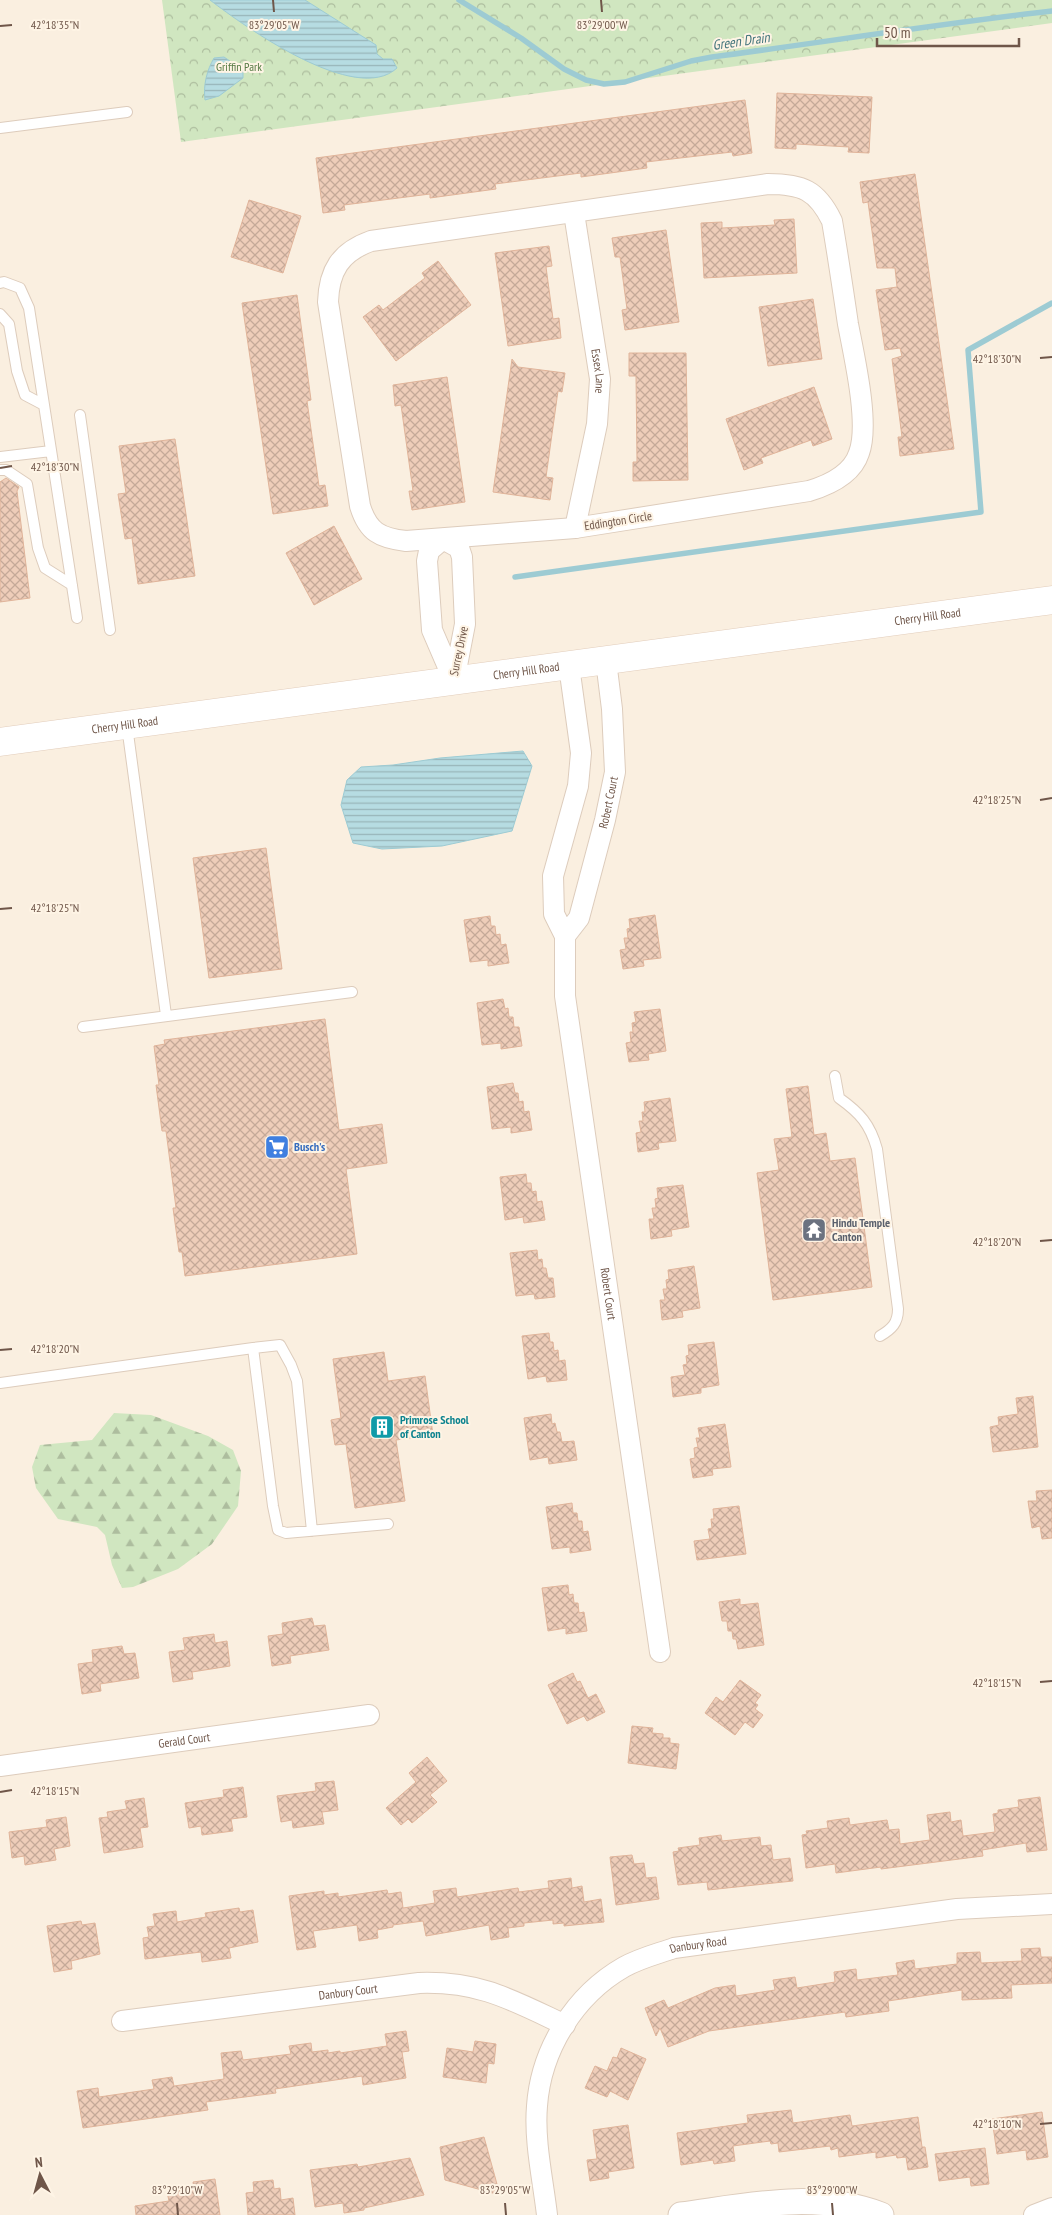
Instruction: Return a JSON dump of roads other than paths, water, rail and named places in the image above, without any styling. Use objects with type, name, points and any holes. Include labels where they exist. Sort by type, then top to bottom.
[{"type":"main road","name":"Cherry Hill Road","points":[[0,742],[1052,600]]},
{"type":"street","name":"Eddington Circle","points":[[768,184],[800,186],[811,192],[821,201],[832,222],[857,375],[863,427],[859,455],[849,470],[830,484],[809,490],[575,528],[406,542],[388,539],[378,534],[364,518],[328,302],[329,284],[333,271],[349,252],[371,241],[768,184]]},
{"type":"street","name":"Essex Lane","points":[[574,213],[600,379],[597,424],[575,528]]},
{"type":"street","name":"Surrey Drive","points":[[443,539],[458,548],[462,557],[465,624],[454,681],[432,630],[427,561],[429,551],[443,539]]},
{"type":"street","name":"Robert Court","points":[[565,936],[579,918],[605,820],[615,772],[612,708],[606,661]]},
{"type":"street","name":"Robert Court","points":[[569,666],[581,753],[578,786],[553,876],[554,914],[565,936],[565,996],[660,1652]]},
{"type":"street","name":"Gerald Court","points":[[0,1766],[369,1715]]},
{"type":"street","name":"Danbury Road","points":[[547,2215],[536,2126],[540,2081],[550,2049],[581,2001],[610,1976],[642,1958],[674,1948],[957,1909],[1052,1904]]},
{"type":"street","name":"Danbury Court","points":[[122,2021],[439,1982],[472,1986],[498,1993],[565,2025]]},
{"type":"street","points":[[681,2215],[762,2210],[803,2200],[861,2208],[881,2215]]},
{"type":"street","points":[[1034,2215],[1052,2208]]},
{"type":"lane","points":[[0,128],[127,112]]},
{"type":"lane","points":[[0,283],[4,282],[20,288],[29,308],[77,618]]},
{"type":"lane","points":[[0,314],[9,324],[17,371],[25,395],[44,405]]},
{"type":"lane","points":[[80,415],[110,630]]},
{"type":"lane","points":[[0,457],[51,451]]},
{"type":"lane","points":[[0,470],[6,470],[27,484],[38,548],[45,568],[72,586]]},
{"type":"lane","points":[[127,725],[166,1015]]},
{"type":"lane","points":[[83,1027],[352,992]]},
{"type":"lane","points":[[835,1076],[840,1098],[867,1123],[877,1149],[898,1309],[898,1321],[890,1330],[880,1336]]},
{"type":"lane","points":[[0,1383],[280,1345],[291,1365],[296,1381],[312,1531]]},
{"type":"lane","points":[[253,1348],[278,1530],[286,1533],[388,1524]]},
{"type":"water","points":[[210,0],[305,0],[376,45],[377,54],[383,59],[392,59],[397,68],[379,77],[355,77],[329,70],[301,58],[274,43]]},
{"type":"water","points":[[224,57],[243,70],[243,78],[219,96],[205,100],[205,83],[209,68],[214,58]]},
{"type":"water","points":[[523,751],[532,766],[512,831],[442,846],[382,849],[353,843],[341,805],[347,780],[361,767]]},
{"type":"waterway","name":"Green Drain","points":[[459,0],[521,38],[564,69],[586,80],[604,84],[625,82],[691,61],[712,57],[1052,11]]},
{"type":"waterway","points":[[515,577],[981,512],[968,350],[1052,303]]},
{"type":"place","name":"Busch's","points":[[277,1147]]},
{"type":"place","name":"Hindu Temple Canton","points":[[814,1230]]},
{"type":"place","name":"Primrose School of Canton","points":[[382,1427]]},
{"type":"park label","name":"Griffin Park","points":[[239,67]]}]
